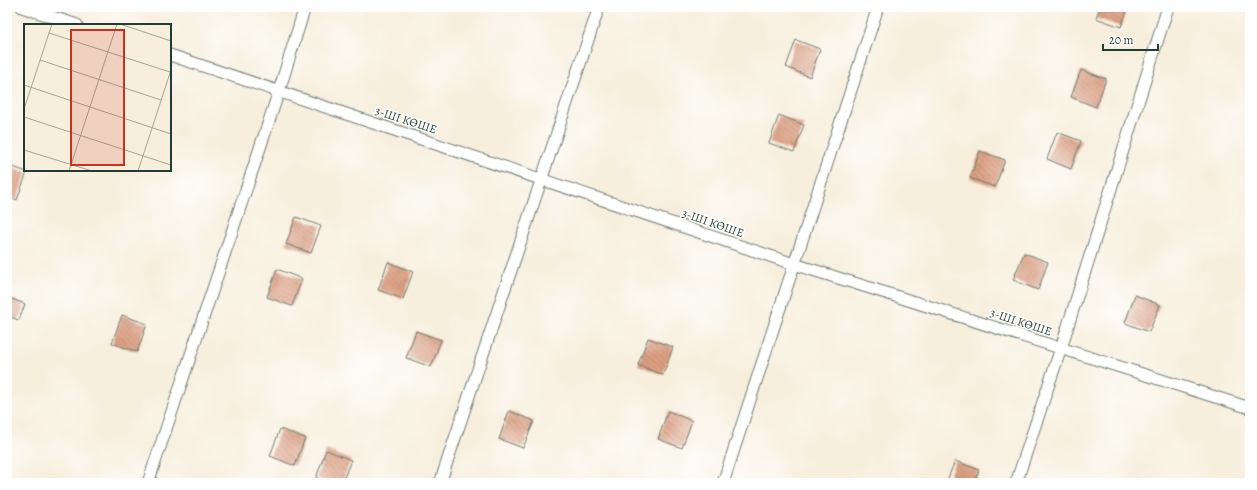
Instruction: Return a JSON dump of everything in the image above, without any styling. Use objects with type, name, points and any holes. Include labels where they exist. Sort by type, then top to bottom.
[{"type":"lane","points":[[22,7],[74,24]]},
{"type":"lane","points":[[148,483],[279,91],[305,7]]},
{"type":"lane","points":[[440,483],[599,7]]},
{"type":"lane","points":[[723,483],[878,7]]},
{"type":"lane","points":[[1016,483],[1061,348],[1168,7]]},
{"type":"lane","name":"3-ШІ КӨШЕ","points":[[171,55],[794,264],[1250,408]]},
{"type":"building","points":[[1100,7],[1128,7],[1121,27],[1096,18]]},
{"type":"building","points":[[796,40],[820,49],[810,77],[786,67]]},
{"type":"building","points":[[1081,70],[1106,79],[1096,107],[1071,97]]},
{"type":"building","points":[[779,115],[804,125],[794,152],[769,143]]},
{"type":"building","points":[[1057,132],[1081,141],[1071,169],[1047,159]]},
{"type":"building","points":[[980,151],[1005,160],[995,187],[970,178]]},
{"type":"building","points":[[7,165],[27,172],[17,200],[7,196]]},
{"type":"building","points":[[296,217],[321,226],[311,253],[286,244]]},
{"type":"building","points":[[1024,253],[1048,262],[1038,290],[1013,280]]},
{"type":"building","points":[[388,262],[413,272],[403,299],[378,290]]},
{"type":"building","points":[[277,269],[302,279],[292,306],[267,297]]},
{"type":"building","points":[[1135,295],[1160,305],[1149,332],[1125,323]]},
{"type":"building","points":[[7,297],[25,304],[19,320],[7,316]]},
{"type":"building","points":[[122,315],[147,324],[137,352],[112,343]]},
{"type":"building","points":[[416,331],[441,340],[431,367],[406,358]]},
{"type":"building","points":[[648,338],[673,347],[663,375],[638,365]]},
{"type":"building","points":[[509,411],[534,421],[523,448],[499,439]]},
{"type":"building","points":[[668,411],[692,421],[682,448],[658,439]]},
{"type":"building","points":[[280,429],[305,438],[295,466],[270,456]]},
{"type":"building","points":[[326,450],[351,460],[342,483],[330,483],[316,478]]},
{"type":"building","points":[[955,461],[979,470],[974,483],[946,483]]}]
